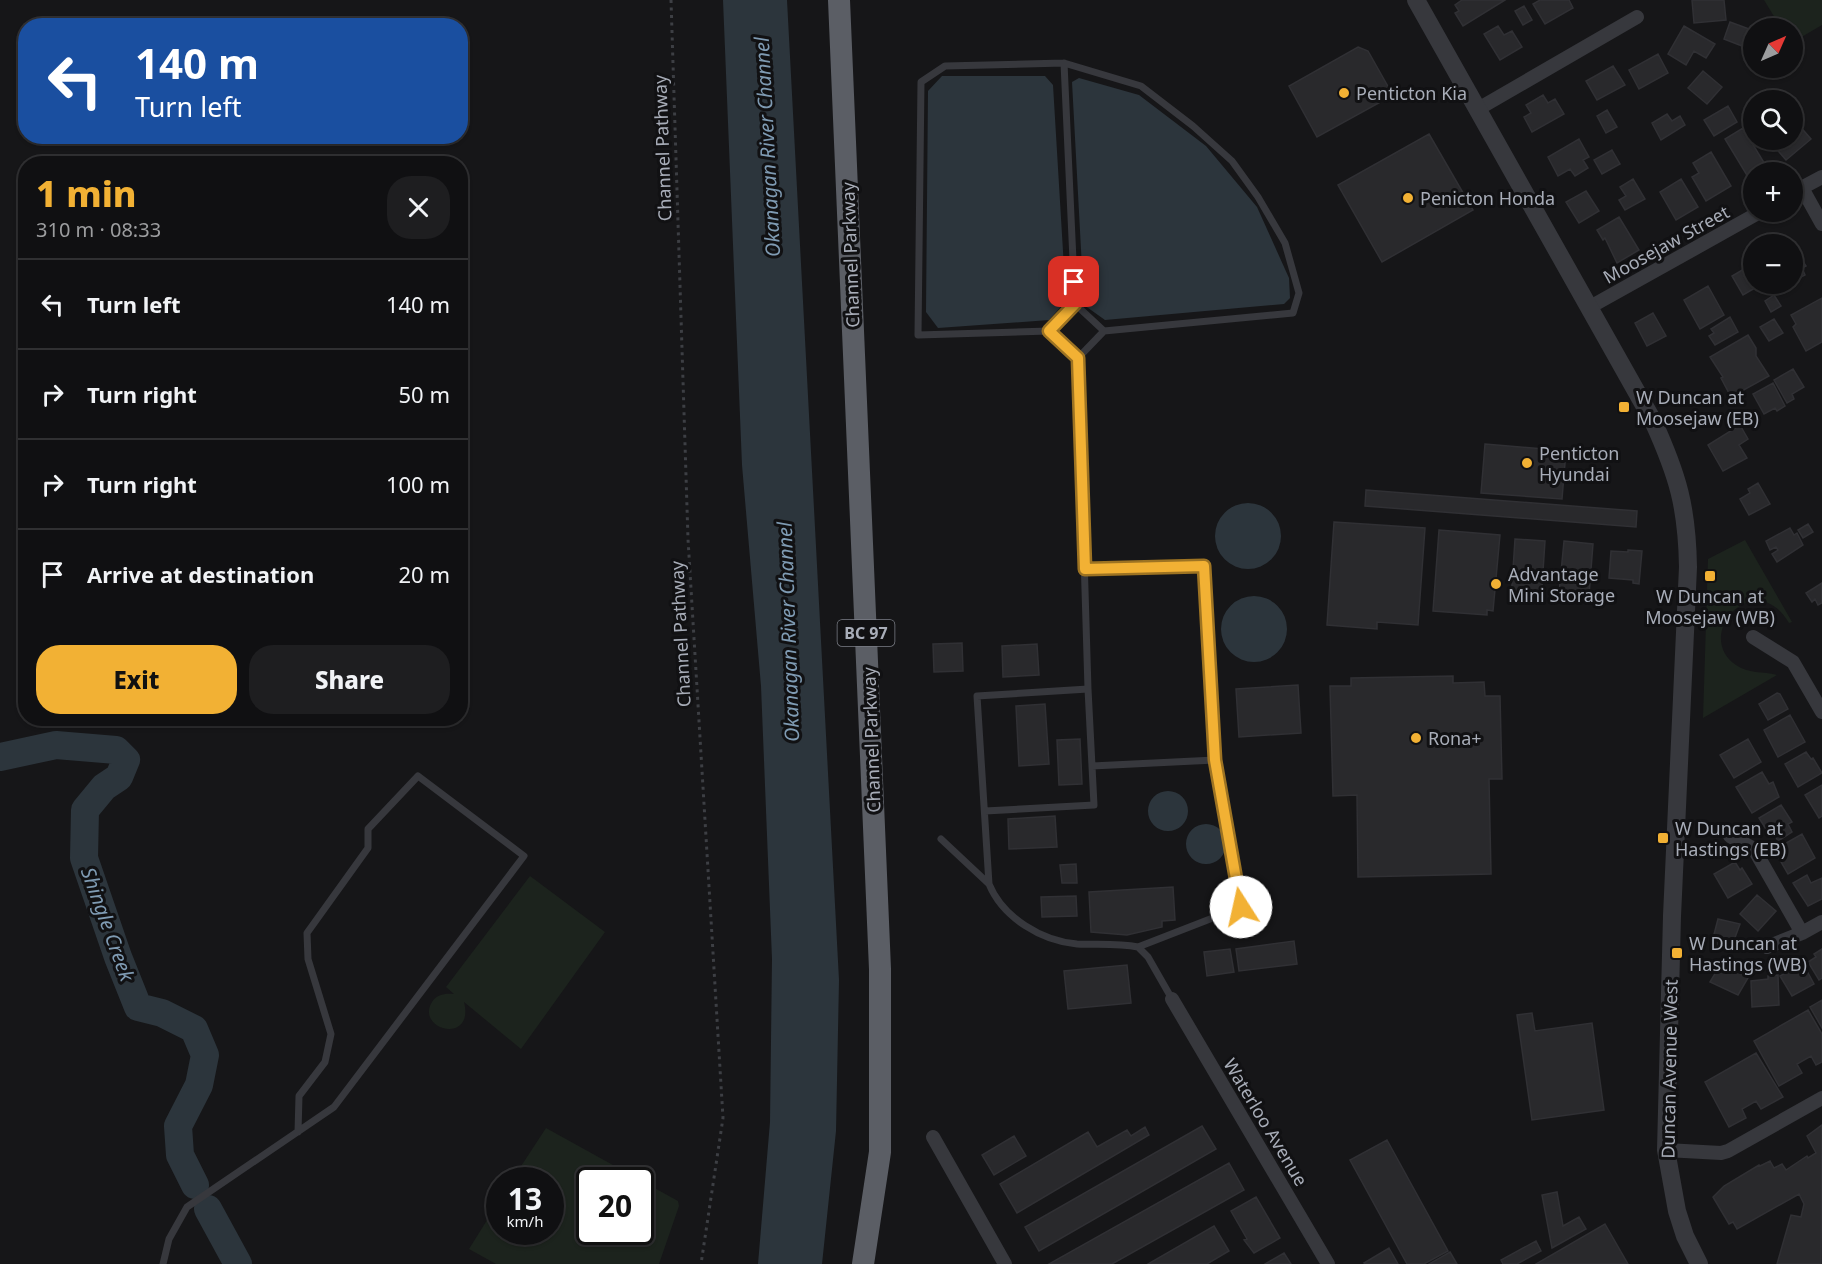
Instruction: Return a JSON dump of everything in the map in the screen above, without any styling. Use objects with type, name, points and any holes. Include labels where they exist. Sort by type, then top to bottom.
[{"type":"highway","name":"Channel Parkway","points":[[839,0],[880,969],[880,1152],[863,1264]]},
{"type":"street","name":"Duncan Avenue West","points":[[1416,0],[1653,421],[1670,459],[1682,496],[1687,531],[1688,567],[1672,916],[1665,1150],[1677,1211],[1685,1236],[1699,1264]]},
{"type":"street","points":[[1478,109],[1637,16]]},
{"type":"street","points":[[1803,188],[1822,177]]},
{"type":"street","points":[[1803,199],[1822,224]]},
{"type":"street","name":"Moosejaw Street","points":[[1590,307],[1743,222]]},
{"type":"street","points":[[1753,637],[1793,663],[1822,712]]},
{"type":"street","points":[[1730,836],[1754,849],[1802,933]]},
{"type":"street","points":[[1767,947],[1822,922]]},
{"type":"street","name":"Waterloo Avenue","points":[[1172,999],[1328,1264]]},
{"type":"street","points":[[1665,1150],[1728,1151],[1822,1098]]},
{"type":"street","points":[[933,1137],[1005,1264]]},
{"type":"lane","points":[[1064,63],[1075,304],[1104,331]]},
{"type":"lane","points":[[985,811],[1094,805],[1088,689],[1078,358],[1049,331],[918,334],[921,82],[945,66],[1064,63],[1141,86],[1193,126],[1232,161],[1258,197],[1285,243],[1299,293],[1293,313],[1104,331],[1078,358]]},
{"type":"lane","points":[[1049,331],[1075,304]]},
{"type":"lane","points":[[941,839],[989,884],[993,892],[1024,926],[1051,938],[1075,944],[1138,947],[1241,907],[1215,760],[1204,566],[1085,569]]},
{"type":"lane","points":[[989,884],[977,696],[1088,689]]},
{"type":"lane","points":[[1092,766],[1215,760]]},
{"type":"lane","points":[[163,1264],[169,1239],[187,1207],[298,1132],[334,1107],[524,856],[418,776],[368,829],[368,848],[307,933],[308,959],[331,1034],[325,1062],[299,1096],[298,1132]]},
{"type":"lane","points":[[1138,947],[1148,957],[1172,999]]},
{"type":"path","name":"Channel Pathway","points":[[671,0],[688,539],[723,1118],[701,1264]]},
{"type":"shaded area","points":[[1764,0],[1822,0],[1822,25],[1803,36],[1803,18],[1775,18]]},
{"type":"shaded area","points":[[1745,540],[1792,622],[1789,623],[1775,607],[1760,601],[1746,603],[1733,611],[1724,623],[1721,638],[1724,652],[1741,668],[1777,675],[1703,718],[1708,559]]},
{"type":"shaded area","points":[[530,876],[605,932],[521,1049],[464,1002],[465,1015],[461,1024],[446,1029],[438,1026],[431,1020],[429,1012],[432,1002],[436,997],[454,994],[446,987]]},
{"type":"shaded area","points":[[546,1128],[617,1167],[576,1167],[576,1245],[654,1245],[654,1188],[678,1201],[679,1206],[659,1264],[496,1264],[469,1249],[486,1222],[486,1245],[564,1245],[564,1167],[520,1167]]},
{"type":"water","name":"Okanagan River Channel","points":[[723,0],[787,0],[839,980],[836,1131],[822,1264],[758,1264],[770,1122],[772,959],[761,686],[742,465]]},
{"type":"water","points":[[942,76],[1045,76],[1053,85],[1066,301],[1049,320],[938,328],[926,312],[928,91]]},
{"type":"water","points":[[1079,78],[1139,95],[1206,146],[1257,207],[1289,278],[1290,298],[1284,304],[1105,320],[1084,305],[1072,82]]},
{"type":"water","points":[[1241,503],[1255,503],[1267,508],[1276,517],[1281,536],[1279,549],[1272,560],[1255,569],[1241,569],[1229,564],[1220,555],[1215,543],[1215,529],[1220,517],[1229,508]]},
{"type":"water","points":[[1247,596],[1261,596],[1273,601],[1282,610],[1287,629],[1285,642],[1278,653],[1261,662],[1247,662],[1235,657],[1226,648],[1221,636],[1221,622],[1226,610],[1235,601]]},
{"type":"water","points":[[1168,791],[1182,797],[1188,811],[1182,825],[1168,831],[1154,825],[1148,811],[1154,797]]},
{"type":"water","points":[[1206,824],[1220,830],[1226,844],[1220,858],[1206,864],[1192,858],[1186,844],[1192,830]]},
{"type":"building","points":[[1462,0],[1505,0],[1463,26],[1455,13],[1459,11],[1455,5]]},
{"type":"building","points":[[1540,0],[1569,0],[1573,8],[1545,24],[1533,4]]},
{"type":"building","points":[[1692,0],[1724,0],[1726,20],[1694,23]]},
{"type":"building","points":[[1524,6],[1532,20],[1523,25],[1515,11]]},
{"type":"building","points":[[1730,22],[1743,27],[1742,46],[1724,39]]},
{"type":"building","points":[[1498,26],[1504,35],[1512,31],[1522,47],[1500,60],[1484,34]]},
{"type":"building","points":[[1684,26],[1715,44],[1706,58],[1694,51],[1686,65],[1668,54]]},
{"type":"building","points":[[1358,47],[1368,51],[1390,90],[1386,99],[1317,137],[1289,86]]},
{"type":"building","points":[[1658,54],[1668,73],[1639,89],[1629,70]]},
{"type":"building","points":[[1613,66],[1625,85],[1597,100],[1586,81]]},
{"type":"building","points":[[1703,71],[1722,87],[1707,104],[1688,88]]},
{"type":"building","points":[[1543,95],[1548,103],[1555,99],[1564,114],[1532,132],[1524,117],[1531,113],[1526,105]]},
{"type":"building","points":[[1728,106],[1737,122],[1714,136],[1704,120]]},
{"type":"building","points":[[1607,110],[1617,127],[1606,133],[1597,116]]},
{"type":"building","points":[[1667,114],[1672,121],[1680,116],[1685,125],[1661,140],[1652,123]]},
{"type":"building","points":[[1743,128],[1743,150],[1756,150],[1764,162],[1743,162],[1743,169],[1725,139]]},
{"type":"building","points":[[1803,130],[1811,139],[1803,146]]},
{"type":"building","points":[[1429,134],[1473,210],[1382,262],[1338,185]]},
{"type":"building","points":[[1579,139],[1589,157],[1583,160],[1588,168],[1575,176],[1570,169],[1558,176],[1548,157]]},
{"type":"building","points":[[1612,150],[1620,164],[1602,174],[1594,160]]},
{"type":"building","points":[[1777,150],[1798,150],[1786,160]]},
{"type":"building","points":[[1711,152],[1731,186],[1706,201],[1692,177],[1699,173],[1693,163]]},
{"type":"building","points":[[1633,179],[1645,199],[1625,210],[1619,200],[1626,196],[1620,187]]},
{"type":"building","points":[[1681,179],[1698,207],[1676,220],[1660,192]]},
{"type":"building","points":[[1586,191],[1599,211],[1579,223],[1566,202]]},
{"type":"building","points":[[1619,217],[1639,250],[1617,263],[1605,238],[1603,240],[1597,230]]},
{"type":"building","points":[[1743,270],[1745,294],[1743,295],[1732,276]]},
{"type":"building","points":[[1708,286],[1724,315],[1700,329],[1684,300]]},
{"type":"building","points":[[1774,295],[1781,306],[1771,312],[1765,301]]},
{"type":"building","points":[[1822,298],[1822,342],[1806,351],[1793,327],[1796,324],[1791,315]]},
{"type":"building","points":[[1653,313],[1666,336],[1647,346],[1635,323]]},
{"type":"building","points":[[1730,317],[1738,332],[1715,345],[1709,336],[1714,333],[1711,329]]},
{"type":"building","points":[[1774,319],[1783,333],[1769,341],[1760,327]]},
{"type":"building","points":[[1748,335],[1756,348],[1756,356],[1769,376],[1731,397],[1721,378],[1723,377],[1710,357]]},
{"type":"building","points":[[1793,369],[1804,387],[1792,394],[1794,399],[1787,403],[1774,380]]},
{"type":"building","points":[[1773,383],[1785,406],[1777,411],[1775,408],[1764,414],[1753,394]]},
{"type":"building","points":[[1740,425],[1748,439],[1739,445],[1747,458],[1723,471],[1708,445]]},
{"type":"building","points":[[1485,444],[1566,451],[1562,499],[1481,493]]},
{"type":"building","points":[[1758,483],[1770,504],[1749,515],[1740,499],[1750,493],[1748,489]]},
{"type":"building","points":[[1366,490],[1637,511],[1636,527],[1365,506]]},
{"type":"building","points":[[1334,522],[1425,528],[1418,625],[1377,622],[1377,629],[1327,625]]},
{"type":"building","points":[[1808,524],[1813,532],[1803,538],[1798,530]]},
{"type":"building","points":[[1790,528],[1794,535],[1797,533],[1803,545],[1777,562],[1772,554],[1778,550],[1776,547],[1770,550],[1766,541]]},
{"type":"building","points":[[1439,530],[1500,535],[1493,611],[1487,610],[1487,615],[1433,611]]},
{"type":"building","points":[[1515,539],[1545,541],[1541,602],[1511,600]]},
{"type":"building","points":[[1564,541],[1593,544],[1589,595],[1559,593]]},
{"type":"building","points":[[1628,550],[1642,551],[1639,584],[1633,583],[1633,580],[1609,578],[1611,551],[1628,552]]},
{"type":"building","points":[[1822,583],[1822,603],[1818,605],[1815,599],[1812,602],[1806,593]]},
{"type":"building","points":[[962,643],[963,671],[934,672],[933,644]]},
{"type":"building","points":[[1037,644],[1039,675],[1003,677],[1002,646]]},
{"type":"building","name":"Rona+","points":[[1453,676],[1453,683],[1484,682],[1485,696],[1500,696],[1502,779],[1489,779],[1491,874],[1358,877],[1357,795],[1333,796],[1330,686],[1351,686],[1351,678]]},
{"type":"building","points":[[1298,685],[1301,733],[1239,737],[1236,689]]},
{"type":"building","points":[[1777,693],[1780,694],[1788,709],[1768,720],[1759,704]]},
{"type":"building","points":[[1045,704],[1049,764],[1019,766],[1016,706]]},
{"type":"building","points":[[1790,715],[1805,742],[1778,757],[1764,730]]},
{"type":"building","points":[[1080,739],[1082,784],[1059,785],[1057,740]]},
{"type":"building","points":[[1748,739],[1761,762],[1734,778],[1720,755]]},
{"type":"building","points":[[1806,752],[1811,759],[1813,758],[1822,773],[1798,787],[1785,764]]},
{"type":"building","points":[[1762,772],[1769,784],[1773,782],[1779,797],[1752,813],[1736,787]]},
{"type":"building","points":[[1822,785],[1822,816],[1819,818],[1805,795]]},
{"type":"building","points":[[1781,805],[1792,822],[1788,824],[1792,832],[1778,841],[1773,832],[1769,834],[1759,818]]},
{"type":"building","points":[[1055,816],[1057,847],[1009,849],[1008,819]]},
{"type":"building","points":[[1802,834],[1815,858],[1788,874],[1774,850]]},
{"type":"building","points":[[1735,862],[1740,870],[1742,868],[1752,884],[1728,898],[1714,874]]},
{"type":"building","points":[[1076,864],[1077,883],[1062,883],[1060,865]]},
{"type":"building","points":[[1807,875],[1811,883],[1822,878],[1822,899],[1808,906],[1793,883]]},
{"type":"building","points":[[1173,887],[1175,920],[1162,921],[1162,927],[1127,935],[1091,932],[1089,892]]},
{"type":"building","points":[[1757,895],[1776,911],[1758,931],[1740,914]]},
{"type":"building","points":[[1076,896],[1077,916],[1042,917],[1041,897]]},
{"type":"building","points":[[1718,919],[1740,924],[1730,951],[1711,946]]},
{"type":"building","points":[[1294,941],[1297,964],[1239,971],[1236,949]]},
{"type":"building","points":[[1230,949],[1234,972],[1207,976],[1204,952]]},
{"type":"building","points":[[1822,949],[1822,978],[1819,980],[1808,962]]},
{"type":"building","points":[[1725,957],[1752,971],[1738,995],[1710,982]]},
{"type":"building","points":[[1801,960],[1814,984],[1792,996],[1780,976],[1789,971],[1787,967]]},
{"type":"building","points":[[1127,965],[1131,1003],[1068,1009],[1064,971]]},
{"type":"building","points":[[1778,975],[1779,1005],[1752,1007],[1751,981]]},
{"type":"building","points":[[1822,1000],[1822,1028],[1810,1007]]},
{"type":"building","points":[[1808,1010],[1822,1034],[1822,1062],[1816,1065],[1811,1056],[1797,1064],[1802,1073],[1779,1086],[1754,1041]]},
{"type":"building","points":[[1532,1013],[1535,1031],[1592,1023],[1604,1110],[1532,1120],[1517,1015]]},
{"type":"building","points":[[1756,1053],[1783,1097],[1761,1109],[1756,1101],[1742,1109],[1746,1118],[1729,1127],[1705,1082]]},
{"type":"building","points":[[1822,1125],[1821,1264],[1777,1264],[1791,1215],[1801,1217],[1804,1204],[1799,1194],[1737,1229],[1733,1222],[1729,1224],[1713,1197],[1724,1186],[1759,1165],[1770,1161],[1774,1168],[1782,1164],[1786,1170],[1807,1156],[1808,1158],[1816,1153],[1807,1136]]},
{"type":"building","points":[[1202,1126],[1216,1149],[1039,1251],[1025,1227]]},
{"type":"building","points":[[1145,1127],[1149,1135],[1017,1213],[1000,1184],[1088,1132],[1097,1147],[1127,1130],[1131,1136]]},
{"type":"building","points":[[1014,1136],[1026,1156],[994,1175],[982,1155]]},
{"type":"building","points":[[1387,1140],[1448,1251],[1424,1264],[1407,1264],[1350,1160]]},
{"type":"building","points":[[1229,1163],[1244,1190],[1112,1264],[1049,1264]]},
{"type":"building","points":[[1557,1192],[1563,1226],[1579,1217],[1586,1229],[1552,1248],[1542,1195]]},
{"type":"building","points":[[1256,1197],[1280,1238],[1254,1253],[1244,1240],[1247,1239],[1231,1211]]},
{"type":"building","points":[[1605,1224],[1628,1264],[1536,1264]]},
{"type":"building","points":[[1214,1226],[1229,1251],[1207,1264],[1148,1264]]},
{"type":"building","points":[[1536,1241],[1541,1251],[1517,1264],[1503,1264],[1501,1260]]},
{"type":"building","points":[[1389,1248],[1398,1264],[1364,1263]]},
{"type":"building","points":[[1450,1252],[1457,1264],[1429,1264]]},
{"type":"building","points":[[1284,1253],[1291,1264],[1265,1264]]},
{"type":"waterway","name":"Shingle Creek","points":[[0,757],[56,745],[116,750],[126,760],[119,777],[104,787],[85,810],[84,858],[138,1007],[162,1013],[194,1029],[205,1055],[199,1085],[178,1126],[180,1155],[195,1185]]},
{"type":"waterway","name":"Shingle Creek","points":[[208,1209],[238,1264]]},
{"type":"place","name":"Penticton Kia","points":[[1344,93]]},
{"type":"place","name":"Penicton Honda","points":[[1408,198]]},
{"type":"place","name":"W Duncan at Moosejaw (EB)","points":[[1624,407]]},
{"type":"place","name":"Penticton Hyundai","points":[[1527,463]]},
{"type":"place","name":"W Duncan at Moosejaw (WB)","points":[[1710,576]]},
{"type":"place","name":"Advantage Mini Storage","points":[[1496,584]]},
{"type":"place","name":"Rona+","points":[[1416,738]]},
{"type":"place","name":"W Duncan at Hastings (EB)","points":[[1663,838]]},
{"type":"place","name":"W Duncan at Hastings (WB)","points":[[1677,953]]},
{"type":"route","points":[[1074,282],[1075,304],[1049,331],[1078,358],[1085,569],[1204,566],[1215,760],[1241,907]]}]
